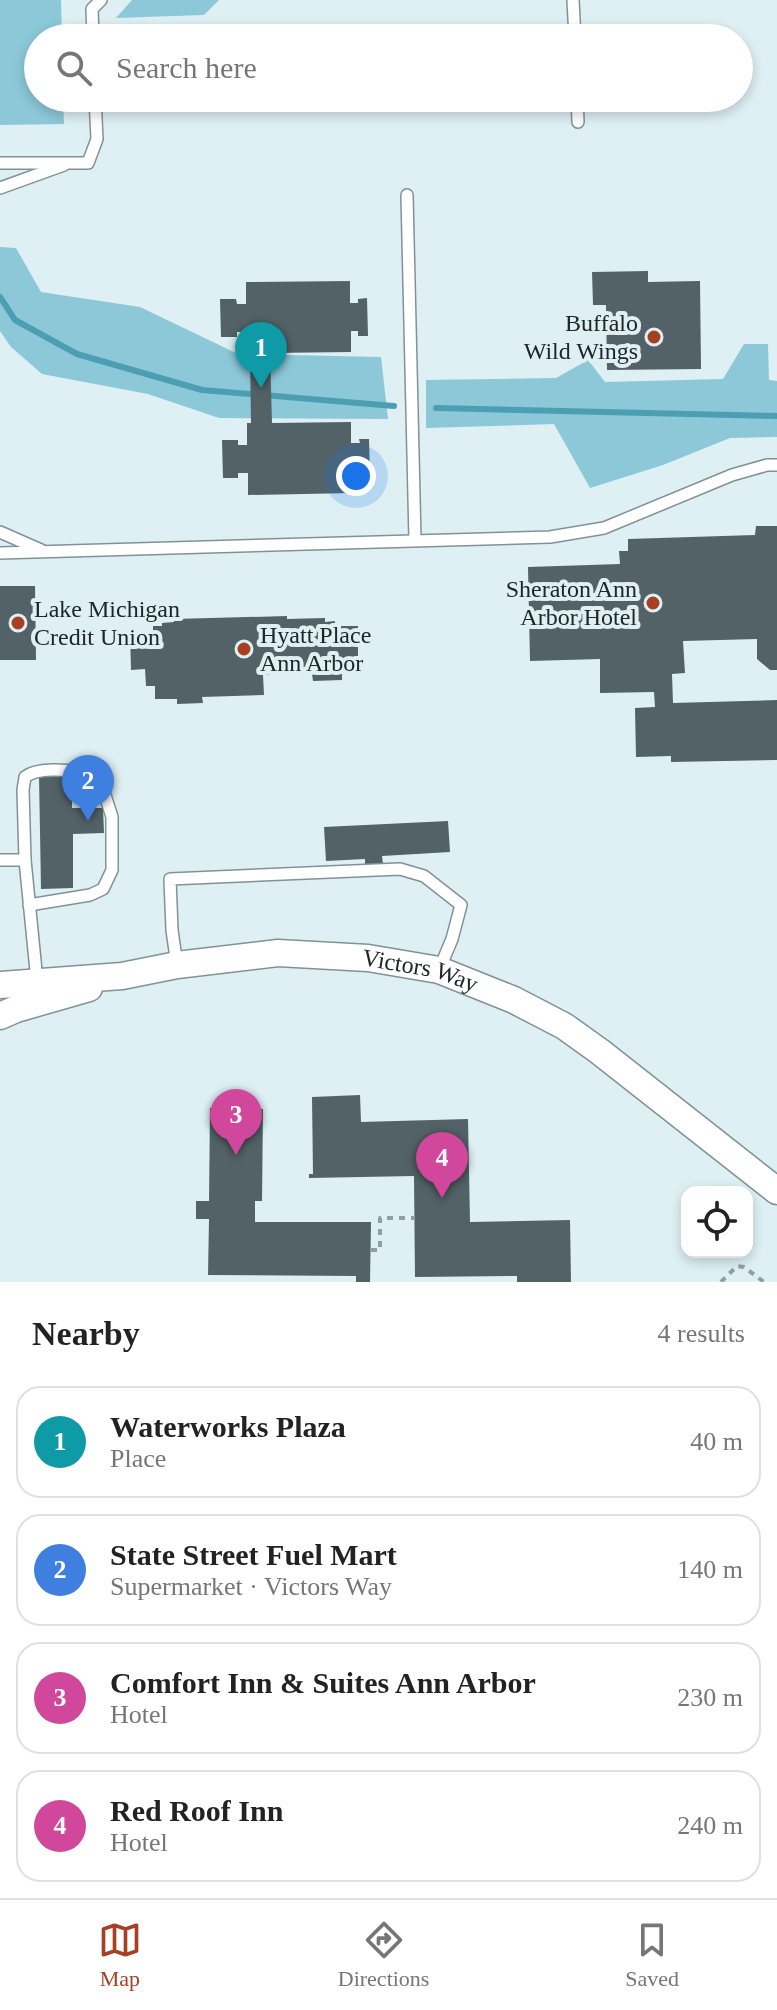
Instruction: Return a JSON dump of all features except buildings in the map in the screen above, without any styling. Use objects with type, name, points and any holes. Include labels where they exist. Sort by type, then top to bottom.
[{"type":"street","name":"Victors Way","points":[[0,985],[122,976],[177,965],[278,953],[368,958],[439,970],[514,1000],[564,1026],[777,1191]]},
{"type":"street","points":[[0,1016],[122,976]]},
{"type":"lane","points":[[93,24],[92,9],[101,0]]},
{"type":"lane","points":[[573,0],[574,24]]},
{"type":"lane","points":[[0,163],[88,163],[97,139],[96,112]]},
{"type":"lane","points":[[578,112],[578,122]]},
{"type":"lane","points":[[0,188],[72,163]]},
{"type":"lane","points":[[407,195],[415,540]]},
{"type":"lane","points":[[0,553],[550,537],[604,528],[732,475],[777,465]]},
{"type":"lane","points":[[0,532],[45,552]]},
{"type":"lane","points":[[29,905],[90,895],[103,889],[112,870],[112,817],[98,773],[31,772],[25,777],[25,860],[29,905],[37,982]]},
{"type":"lane","points":[[0,860],[25,860]]},
{"type":"lane","points":[[177,965],[170,879],[400,869],[424,876],[461,905],[439,970]]},
{"type":"path","points":[[371,1250],[380,1250],[380,1218],[415,1218]]},
{"type":"path","points":[[721,1282],[737,1266],[744,1267],[764,1282]]},
{"type":"shaded area","points":[[0,0],[61,0],[62,24],[24,24],[24,112],[64,112],[64,124],[0,125]]},
{"type":"shaded area","points":[[132,0],[219,0],[204,15],[116,18]]},
{"type":"shaded area","points":[[0,247],[16,248],[41,292],[140,307],[238,354],[381,357],[388,419],[219,418],[148,394],[42,374],[11,347],[0,331]]},
{"type":"shaded area","points":[[744,344],[768,344],[769,380],[777,381],[777,437],[730,438],[663,465],[590,488],[554,424],[426,428],[426,380],[556,378],[588,360],[605,382],[723,379]]},
{"type":"waterway","points":[[0,297],[15,320],[77,354],[202,390],[394,406]]},
{"type":"waterway","points":[[436,408],[777,416]]},
{"type":"place","name":"Buffalo Wild Wings","points":[[654,337]]},
{"type":"place","name":"Waterworks Plaza","points":[[261,388]]},
{"type":"place","name":"Sheraton Ann Arbor Hotel","points":[[653,603]]},
{"type":"place","name":"Lake Michigan Credit Union","points":[[18,623]]},
{"type":"place","name":"Hyatt Place Ann Arbor","points":[[244,649]]},
{"type":"place","name":"State Street Fuel Mart","points":[[88,821]]},
{"type":"place","name":"Comfort Inn & Suites Ann Arbor","points":[[236,1155]]},
{"type":"place","name":"Red Roof Inn","points":[[442,1198]]}]
